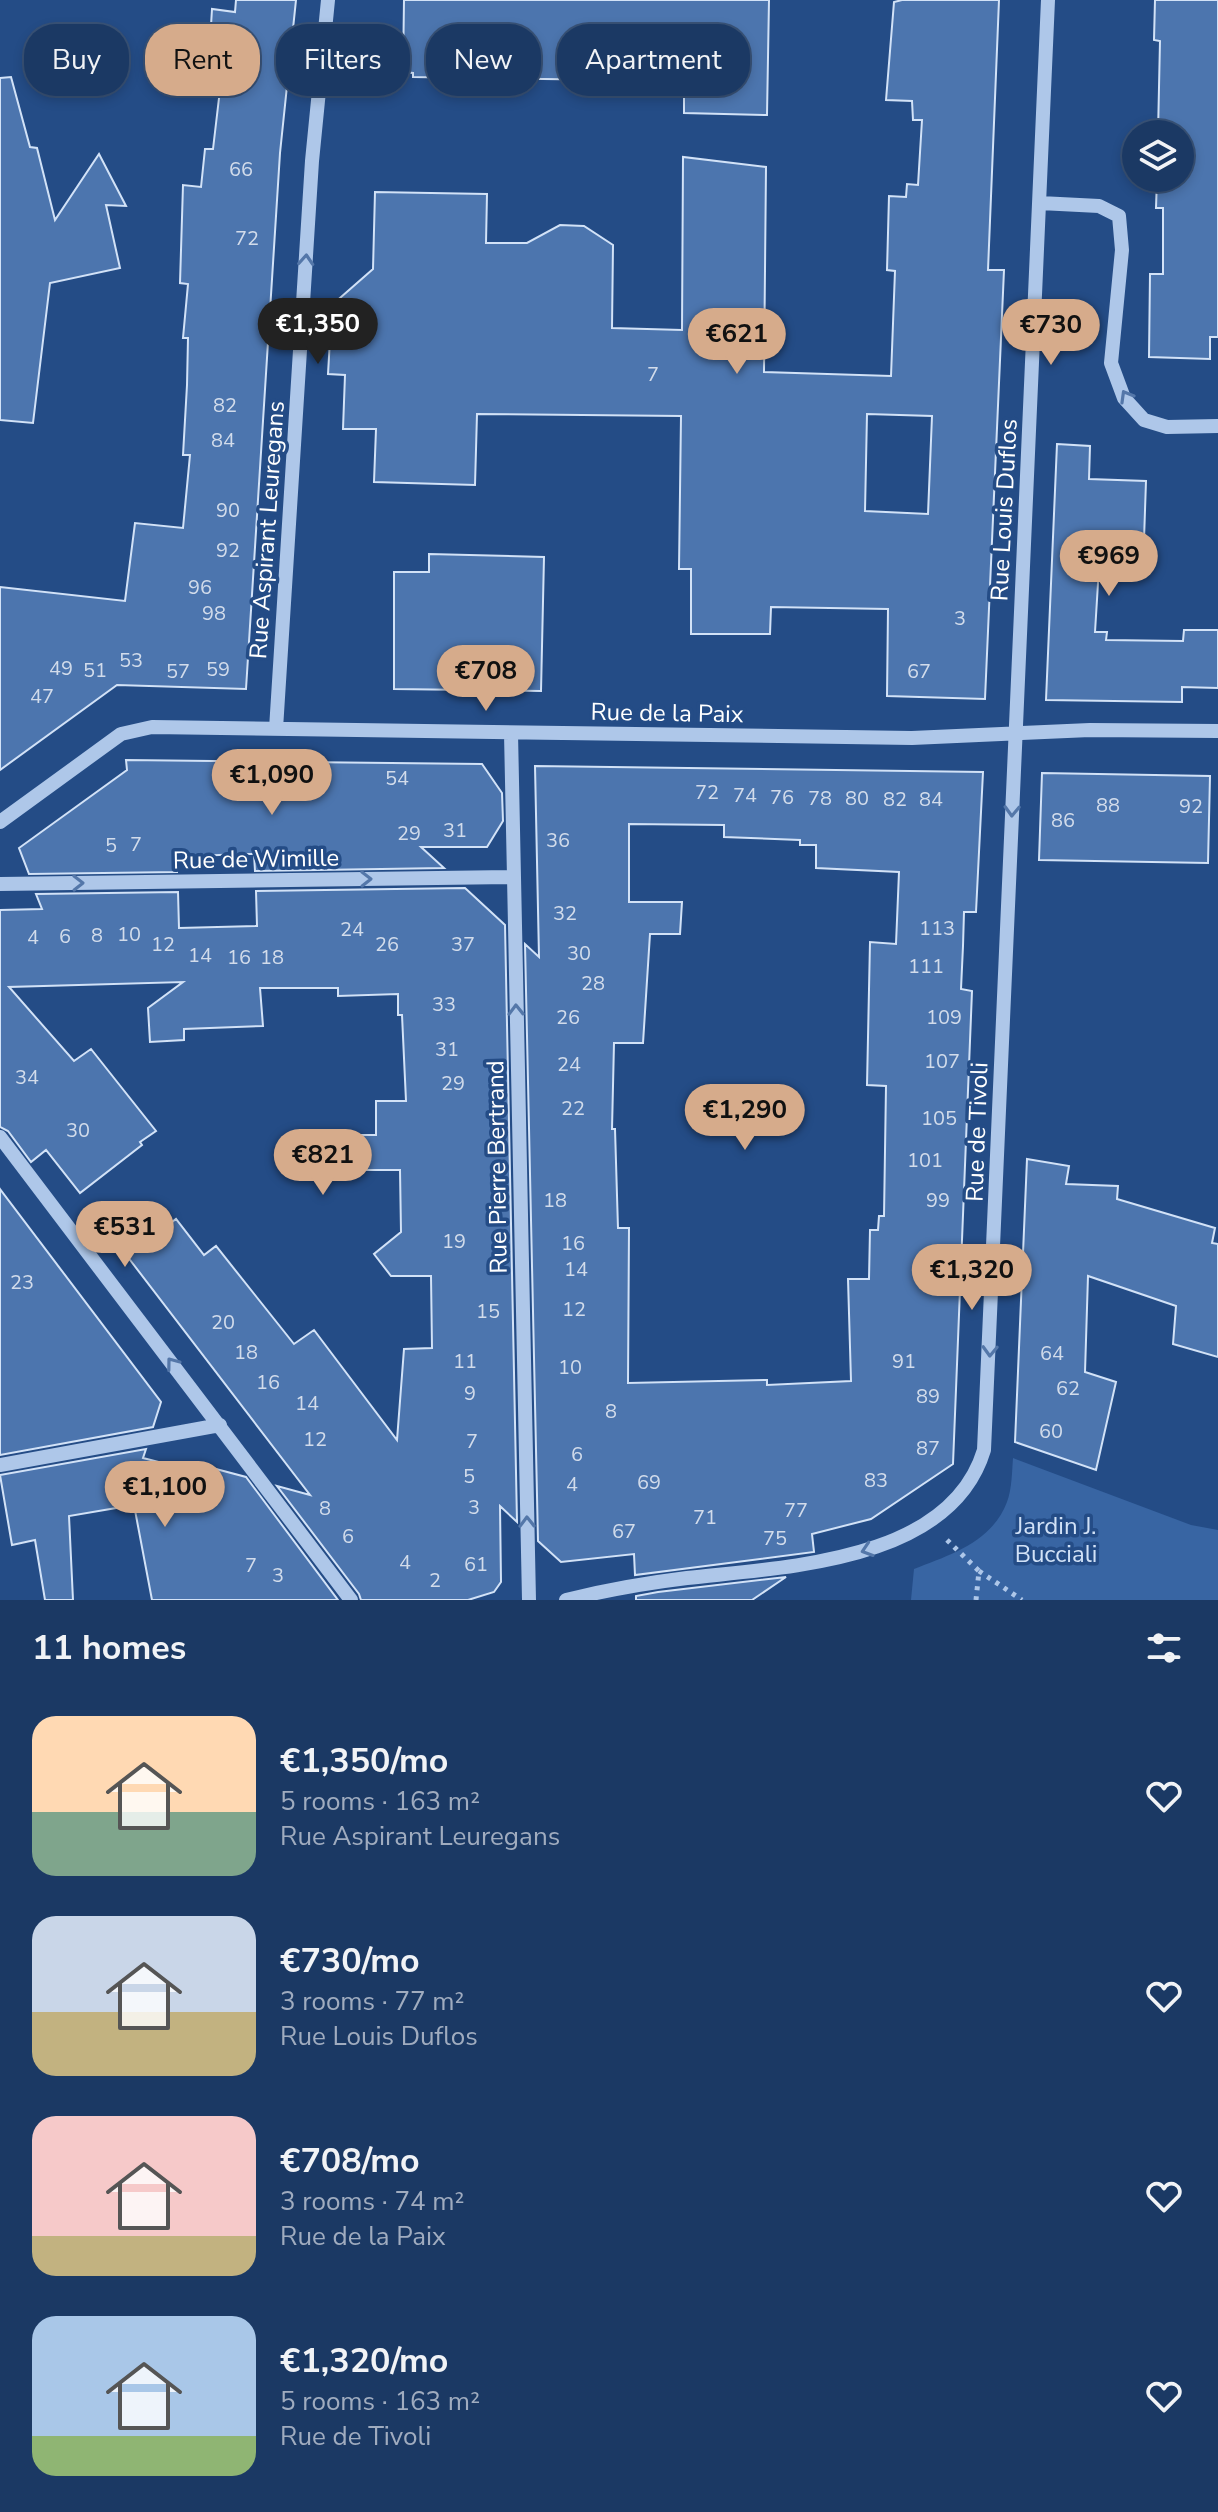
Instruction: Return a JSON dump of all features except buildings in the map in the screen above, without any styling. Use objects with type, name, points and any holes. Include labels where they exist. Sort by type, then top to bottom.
[{"type":"street","name":"Rue Aspirant Leuregans","points":[[276,729],[314,138],[328,0]]},
{"type":"street","name":"Rue Louis Duflos","points":[[1015,733],[1048,0]]},
{"type":"street","points":[[1040,203],[1099,206],[1119,216],[1122,250],[1111,363],[1124,398],[1144,420],[1167,427],[1218,426]]},
{"type":"street","name":"Rue de la Paix","points":[[0,822],[121,734],[135,729],[912,738],[1125,729],[1218,731]]},
{"type":"street","name":"Rue Pierre Bertrand","points":[[511,733],[529,1600]]},
{"type":"street","name":"Rue de Tivoli","points":[[566,1600],[623,1586],[822,1562],[868,1551],[943,1510],[971,1481],[979,1466],[987,1433],[1015,733]]},
{"type":"street","name":"Rue de Wimille","points":[[0,884],[513,877]]},
{"type":"street","points":[[0,1137],[351,1600]]},
{"type":"street","points":[[0,1465],[220,1425]]},
{"type":"path","points":[[924,1523],[961,1551],[979,1571],[1022,1600]]},
{"type":"path","points":[[976,1600],[979,1571]]},
{"type":"green space","name":"Jardin J. Bucciali","points":[[1013,1458],[1191,1525],[1218,1530],[1218,1600],[911,1600],[914,1569],[968,1545],[1000,1516],[1010,1491]]}]
